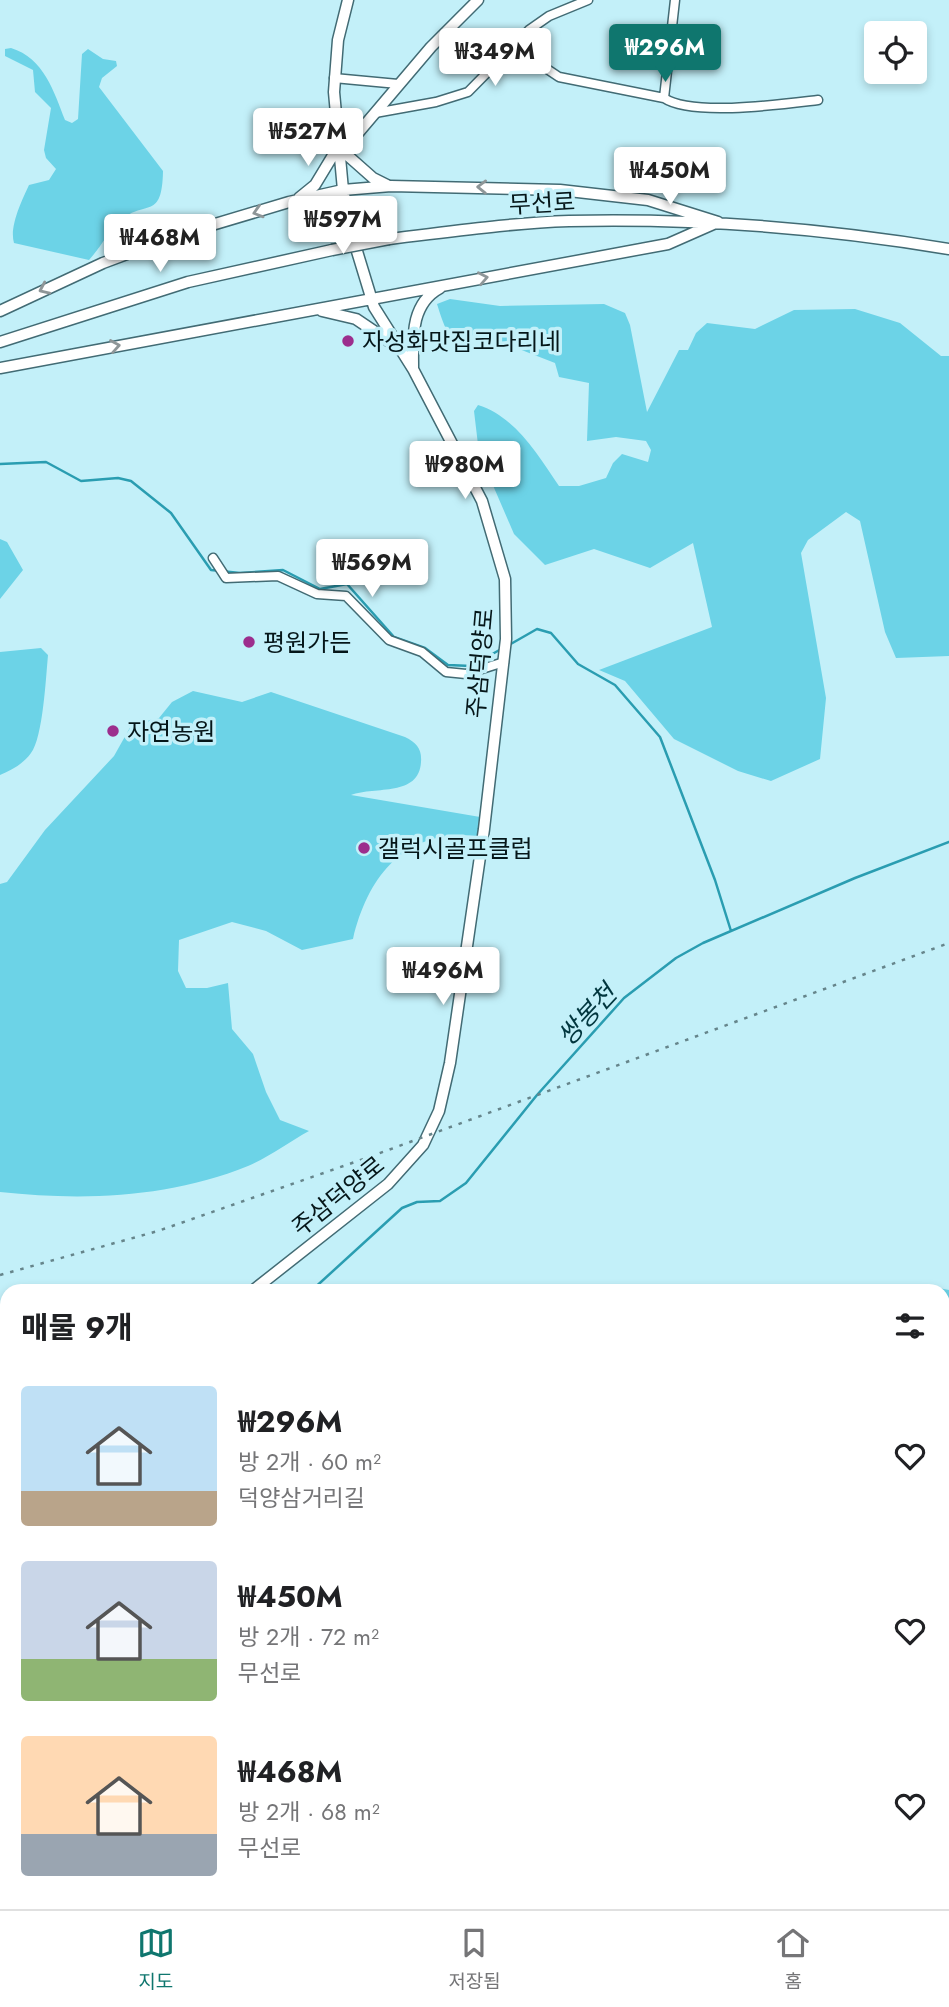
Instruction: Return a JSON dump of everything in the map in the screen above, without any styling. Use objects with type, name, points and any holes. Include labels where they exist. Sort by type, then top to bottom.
[{"type":"street","name":"주삼덕양로","points":[[261,1284],[388,1184],[413,1158],[435,1121],[445,1090],[454,1038],[506,639],[505,579],[491,526],[470,475],[413,369],[371,300],[343,190],[334,78],[348,0]]},
{"type":"street","points":[[289,202],[315,185],[338,147],[358,134],[398,84],[478,0]]},
{"type":"street","points":[[375,113],[436,102],[468,92],[518,41],[549,16],[588,0]]},
{"type":"street","points":[[664,98],[675,0]]},
{"type":"street","points":[[518,41],[544,67],[559,77],[664,98],[681,105],[749,108],[818,100]]},
{"type":"street","points":[[334,78],[398,84]]},
{"type":"street","points":[[338,147],[376,181],[391,186]]},
{"type":"street","points":[[0,311],[103,263],[175,236],[289,202],[343,190],[391,186],[560,190],[630,197],[666,205],[718,222]]},
{"type":"street","name":"무선로","points":[[0,342],[176,285],[332,250],[389,239],[567,221],[718,222],[840,233],[949,249]]},
{"type":"street","points":[[0,368],[668,244],[718,222]]},
{"type":"street","points":[[413,369],[416,317],[428,297],[445,286]]},
{"type":"street","points":[[313,310],[356,319],[399,348]]},
{"type":"street","points":[[213,558],[224,576],[231,579],[278,576],[317,594],[346,596],[357,603],[389,640],[422,652],[446,672],[467,674],[504,660]]},
{"type":"shaded area","points":[[11,48],[22,53],[40,68],[52,88],[65,120],[72,123],[78,119],[82,54],[88,49],[103,59],[116,61],[117,66],[102,78],[99,87],[163,171],[160,197],[156,203],[121,220],[89,260],[14,243],[13,229],[29,185],[49,180],[56,169],[46,158],[44,150],[51,108],[35,92],[33,70],[5,56],[5,49]]},
{"type":"shaded area","points":[[450,299],[500,306],[604,304],[625,313],[630,325],[647,412],[679,350],[688,350],[696,333],[707,323],[755,329],[794,310],[855,309],[900,323],[941,356],[949,356],[949,656],[896,658],[885,632],[860,521],[846,512],[808,540],[801,553],[826,698],[820,759],[771,781],[738,771],[674,739],[625,681],[599,670],[712,627],[693,543],[650,568],[594,549],[545,565],[514,534],[479,453],[474,411],[478,405],[504,418],[525,438],[559,486],[579,486],[606,478],[613,463],[622,454],[648,462],[651,450],[646,441],[616,437],[587,441],[589,383],[559,377],[555,363],[478,333],[466,338],[467,353],[461,349],[448,332],[437,304]]},
{"type":"shaded area","points":[[0,539],[7,542],[23,570],[0,599]]},
{"type":"shaded area","points":[[41,648],[48,655],[43,706],[35,745],[21,763],[0,775],[0,652]]},
{"type":"shaded area","points":[[193,691],[242,702],[271,692],[405,737],[416,744],[421,753],[418,773],[413,781],[395,788],[351,795],[486,818],[483,837],[457,835],[434,839],[414,847],[396,859],[370,893],[353,939],[302,950],[266,931],[232,922],[179,940],[178,971],[186,988],[207,988],[228,983],[232,1029],[253,1054],[266,1092],[280,1120],[309,1131],[248,1166],[188,1185],[157,1191],[94,1196],[0,1192],[0,884],[7,882],[45,830],[114,756],[132,724],[159,718],[172,702]]},
{"type":"waterway","points":[[0,464],[46,462],[81,481],[118,478],[131,481],[171,513],[211,570],[240,573],[283,570],[320,589],[347,584],[394,637],[425,648],[448,665],[471,666],[503,648]]},
{"type":"waterway","points":[[509,645],[537,629],[551,633],[578,664],[615,685],[660,737],[715,880],[731,931]]},
{"type":"waterway","name":"쌍봉천","points":[[319,1284],[402,1208],[417,1202],[440,1201],[466,1183],[537,1095],[624,998],[676,958],[703,943],[855,878],[949,842]]},
{"type":"railway","points":[[0,1275],[158,1231],[372,1156],[949,943]]},
{"type":"place","name":"자성화맛집코다리네","points":[[348,341]]},
{"type":"place","name":"평원가든","points":[[249,642]]},
{"type":"place","name":"자연농원","points":[[113,731]]},
{"type":"place","name":"갤럭시골프클럽","points":[[364,848]]}]
